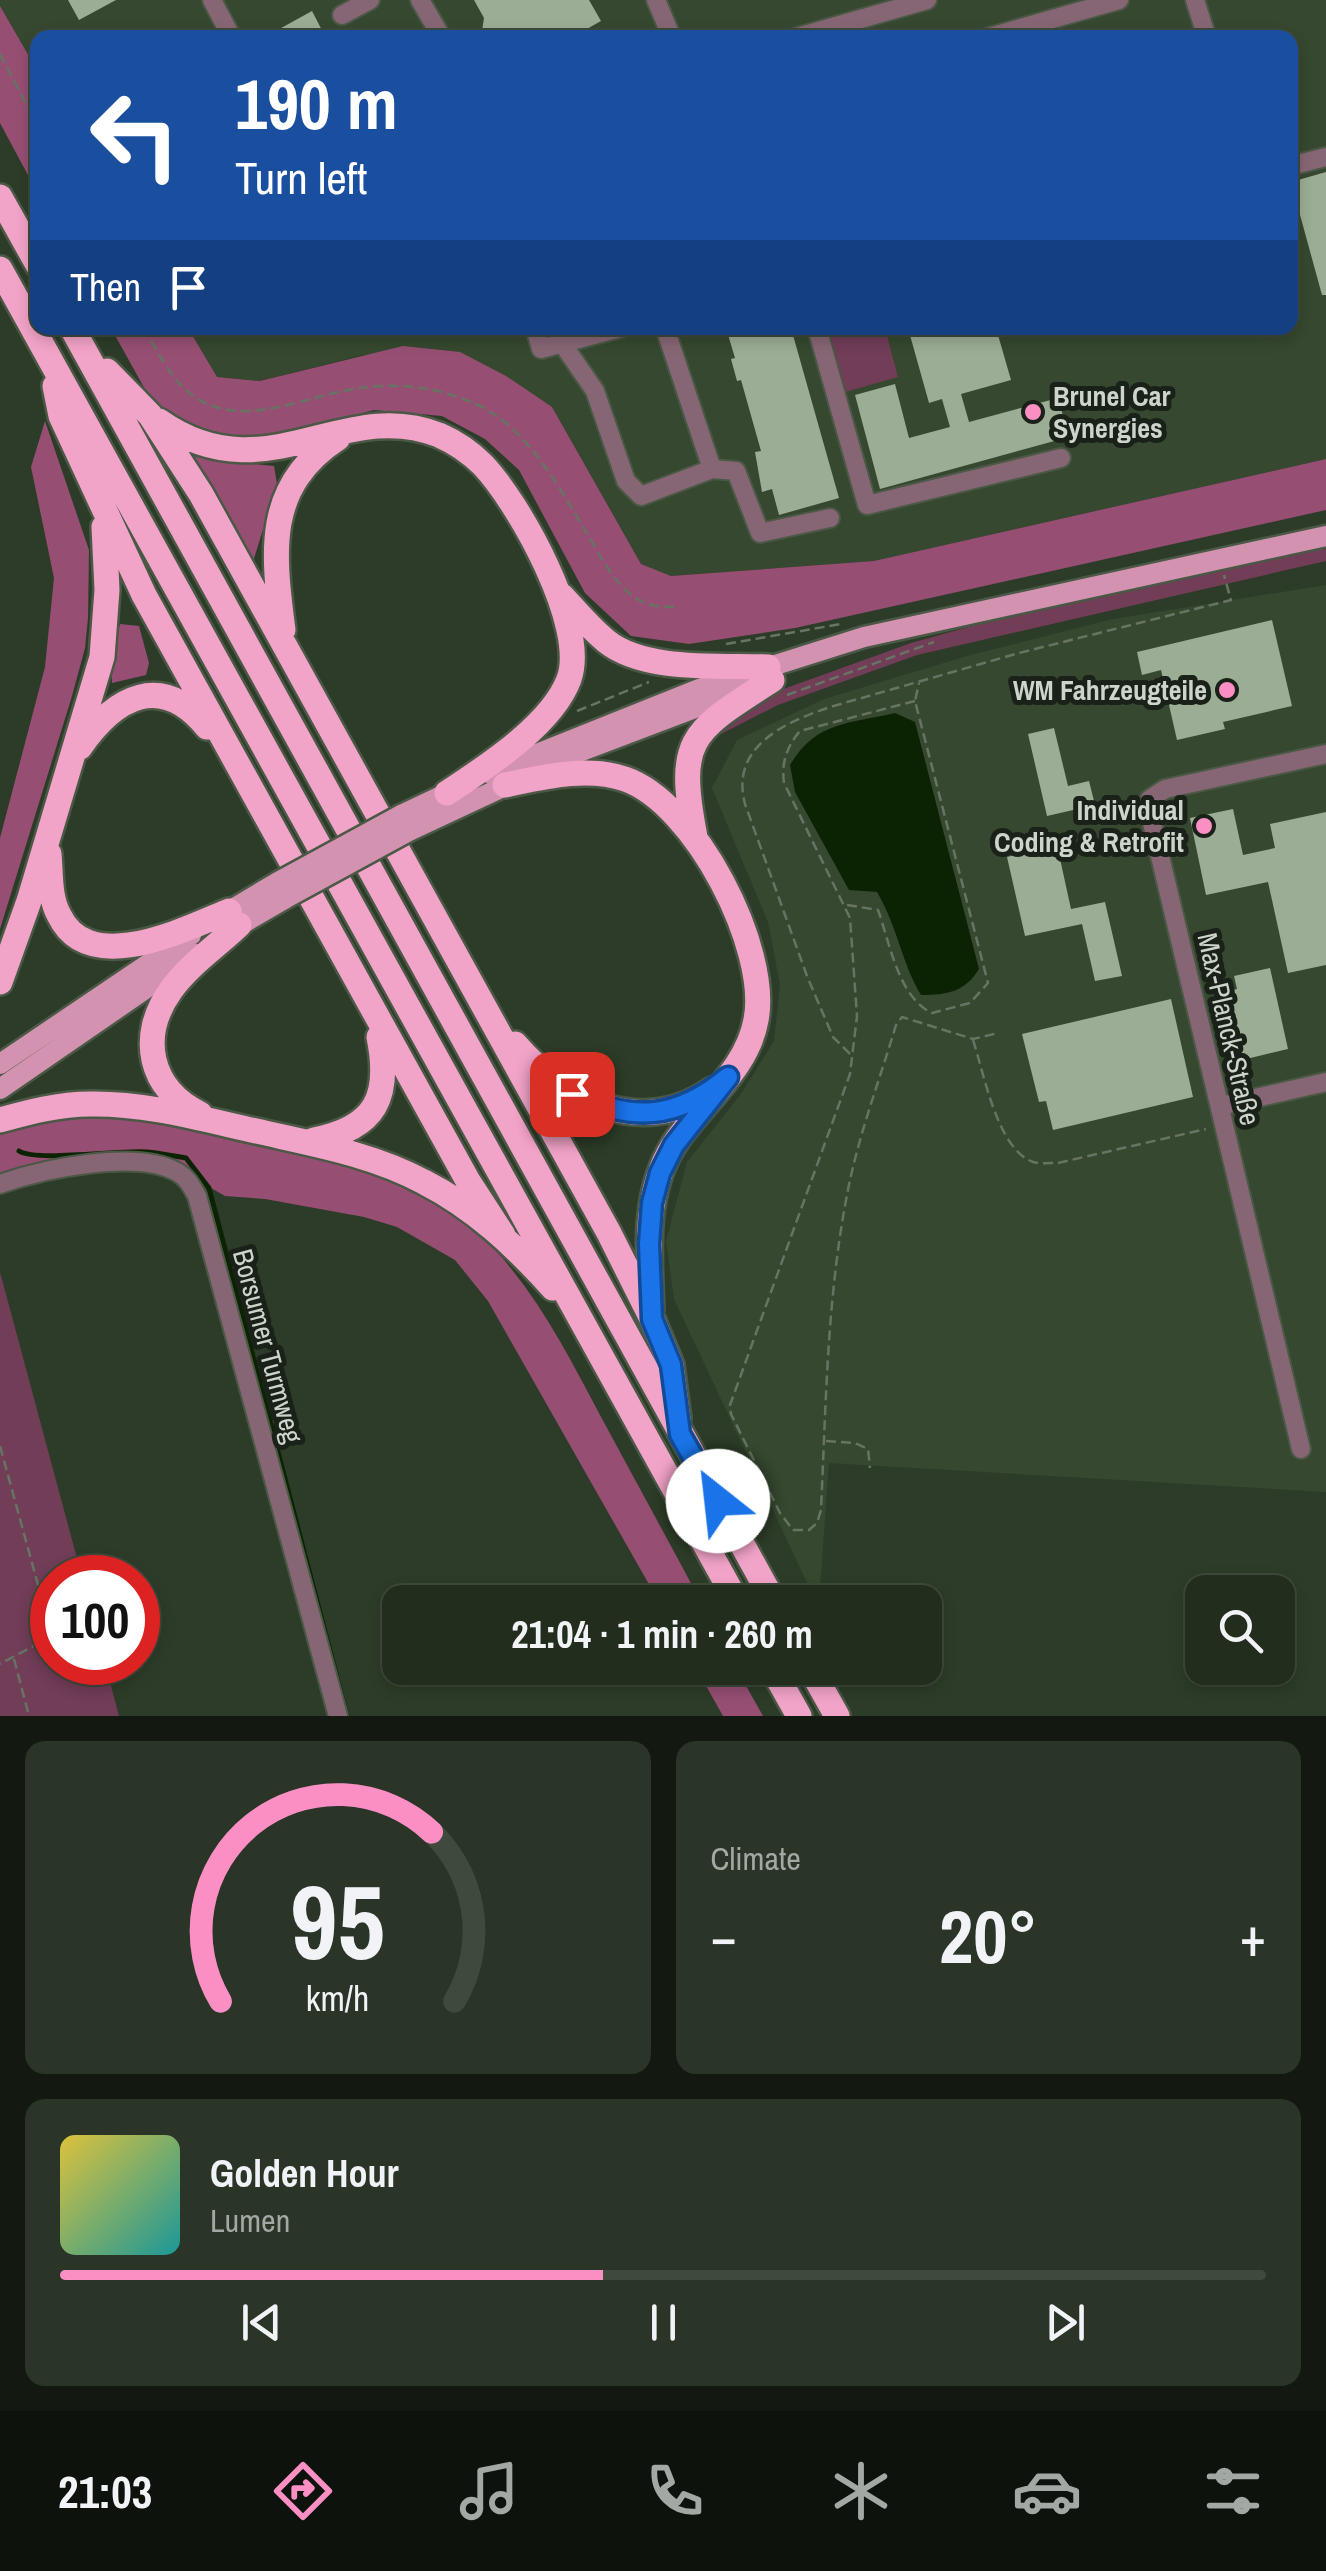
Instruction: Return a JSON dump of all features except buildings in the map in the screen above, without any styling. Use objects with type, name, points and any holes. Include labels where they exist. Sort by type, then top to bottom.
[{"type":"highway","points":[[0,197],[30,250]]},
{"type":"highway","points":[[0,269],[30,322]]},
{"type":"highway","points":[[37,335],[727,1585]]},
{"type":"highway","points":[[77,336],[150,416],[201,494],[485,1009],[652,1319],[671,1365],[680,1434]]},
{"type":"highway","points":[[77,336],[764,1585]]},
{"type":"highway","points":[[49,356],[62,416],[103,512],[234,759],[468,1181],[503,1235],[583,1320]]},
{"type":"highway","points":[[150,416],[191,440],[244,450],[281,448],[386,424],[414,427],[461,447],[502,490],[559,592],[572,642],[568,679],[553,704],[526,733],[447,792]]},
{"type":"highway","points":[[285,645],[275,550],[286,493],[308,461],[351,430]]},
{"type":"highway","points":[[0,982],[102,656],[107,590],[103,512]]},
{"type":"highway","points":[[559,592],[608,643],[632,656],[770,682]]},
{"type":"highway","points":[[652,1319],[649,1244],[652,1203],[660,1173],[674,1145],[728,1077],[752,1039],[757,1018],[757,976],[742,924],[696,837],[686,786],[687,763],[697,738],[716,716],[770,682]]},
{"type":"highway","points":[[71,760],[108,712],[142,695],[169,698],[191,708],[234,759]]},
{"type":"highway","points":[[505,784],[590,772],[624,779],[650,791],[696,837]]},
{"type":"highway","points":[[48,836],[53,900],[60,920],[94,943],[129,946],[234,918]]},
{"type":"highway","points":[[218,1122],[184,1106],[167,1091],[150,1052],[160,1006],[172,987],[234,918]]},
{"type":"highway","points":[[485,1009],[528,1059],[554,1082],[611,1110],[632,1114],[673,1110],[708,1093],[728,1077]]},
{"type":"highway","points":[[304,1142],[339,1135],[360,1124],[374,1110],[385,1066],[375,1013]]},
{"type":"highway","points":[[0,1120],[41,1109],[90,1104],[136,1107],[218,1122],[362,1156],[423,1181],[503,1235]]},
{"type":"highway","points":[[782,1685],[799,1716]]},
{"type":"highway","points":[[820,1685],[837,1716]]},
{"type":"main road","points":[[0,1064],[143,965],[405,823],[654,722],[980,612],[1326,536]]},
{"type":"main road","points":[[405,823],[447,792],[632,714],[770,682]]},
{"type":"main road","points":[[0,1089],[234,918]]},
{"type":"street","points":[[212,0],[228,30]]},
{"type":"street","points":[[342,14],[370,0]]},
{"type":"street","points":[[420,0],[437,30]]},
{"type":"street","points":[[656,0],[669,30]]},
{"type":"street","points":[[822,30],[927,0]]},
{"type":"street","points":[[1014,30],[1118,0]]},
{"type":"street","points":[[1195,0],[1204,30]]},
{"type":"street","points":[[1298,164],[1326,156]]},
{"type":"street","points":[[537,335],[541,349],[593,335]]},
{"type":"street","points":[[667,335],[712,469]]},
{"type":"street","points":[[819,335],[867,506],[1061,458]]},
{"type":"street","points":[[562,343],[596,391],[626,481],[642,496],[712,469],[736,471],[760,533],[830,518]]},
{"type":"street","name":"Max-Planck-Straße","points":[[1301,1449],[1150,814],[1150,799],[1164,789],[1326,754]]},
{"type":"street","points":[[1222,1115],[1326,1082]]},
{"type":"street","name":"Borsumer Turmweg","points":[[0,1184],[89,1164],[150,1162],[177,1172],[198,1196],[338,1716]]},
{"type":"path","points":[[0,54],[30,111]]},
{"type":"path","points":[[852,1056],[833,1036],[806,976],[744,804],[742,768],[751,750],[799,718],[919,681],[1231,600],[1220,559]]},
{"type":"path","points":[[770,682],[945,638]]},
{"type":"path","points":[[845,904],[878,910],[909,995],[920,1008],[932,1013],[970,1002],[988,983],[914,701],[919,681]]},
{"type":"path","points":[[914,701],[800,730],[786,753],[782,769],[784,784],[850,918],[857,997],[850,1074],[730,1405],[780,1513],[793,1530],[810,1530],[822,1510],[830,1319],[846,1198],[861,1128],[896,1025],[902,1017],[972,1039],[998,1033]]},
{"type":"path","points":[[1230,1035],[1234,1066]]},
{"type":"path","points":[[972,1039],[1003,1133],[1018,1152],[1034,1162],[1058,1163],[1222,1115]]},
{"type":"path","points":[[824,1441],[854,1443],[868,1450],[870,1468]]},
{"type":"path","points":[[0,1446],[52,1636],[0,1664]]},
{"type":"path","points":[[13,1658],[29,1716]]},
{"type":"shaded area","points":[[0,0],[1326,0],[1326,459],[874,561],[671,576],[641,564],[552,407],[362,355],[260,381],[217,377],[192,335],[1298,335],[1298,30],[30,30],[30,58]]},
{"type":"shaded area","points":[[0,6],[30,58],[30,179],[0,123]]},
{"type":"shaded area","points":[[115,335],[192,335],[217,377],[260,381],[403,346],[460,352],[506,376],[552,407],[641,564],[671,576],[874,561],[1326,459],[1326,510],[795,628],[689,644],[631,636],[585,593],[519,470],[485,439],[442,416],[374,410],[278,435],[233,438],[194,430],[152,402]]},
{"type":"shaded area","points":[[830,335],[887,335],[898,377],[845,392]]},
{"type":"shaded area","points":[[45,421],[89,550],[88,618],[85,648],[72,696],[0,929],[0,838],[45,667],[54,578],[31,467]]},
{"type":"shaded area","points":[[180,441],[243,463],[274,466],[277,484],[252,565]]},
{"type":"shaded area","points":[[1326,544],[1326,561],[917,655],[778,705],[721,734],[713,731],[756,699],[911,643],[1011,615]]},
{"type":"shaded area","points":[[1326,585],[1326,1492],[829,1463],[820,1585],[808,1585],[674,1299],[666,1241],[687,1162],[741,1094],[774,1041],[780,985],[768,922],[712,788],[737,740],[824,699],[970,655],[1113,619]]},
{"type":"shaded area","points":[[120,624],[139,626],[149,663],[146,675],[112,683],[111,654]]},
{"type":"shaded area","points":[[895,713],[915,722],[979,969],[968,983],[947,993],[921,995],[877,892],[849,890],[795,792],[790,765],[811,740],[835,727]]},
{"type":"shaded area","points":[[92,1114],[243,1138],[354,1167],[405,1187],[449,1211],[503,1258],[549,1322],[692,1585],[649,1585],[488,1301],[455,1260],[397,1227],[364,1217],[265,1199],[225,1196],[148,1152],[67,1156],[0,1173],[0,1135],[5,1127]]},
{"type":"shaded area","points":[[0,1272],[76,1555],[30,1555],[30,1685],[111,1685],[119,1716],[0,1716]]},
{"type":"shaded area","points":[[706,1685],[746,1685],[763,1716],[723,1716]]},
{"type":"waterway","points":[[19,1151],[42,1156],[147,1152],[186,1158],[209,1188],[347,1716]]},
{"type":"place","name":"Brunel Car Synergies","points":[[1033,412]]},
{"type":"place","name":"WM Fahrzeugteile","points":[[1227,690]]},
{"type":"place","name":"Individual Coding & Retrofit","points":[[1204,826]]},
{"type":"route","points":[[572,1094],[611,1110],[654,1113],[692,1102],[728,1077],[674,1145],[660,1173],[652,1203],[649,1244],[652,1319],[671,1365],[680,1434],[718,1501]]}]
